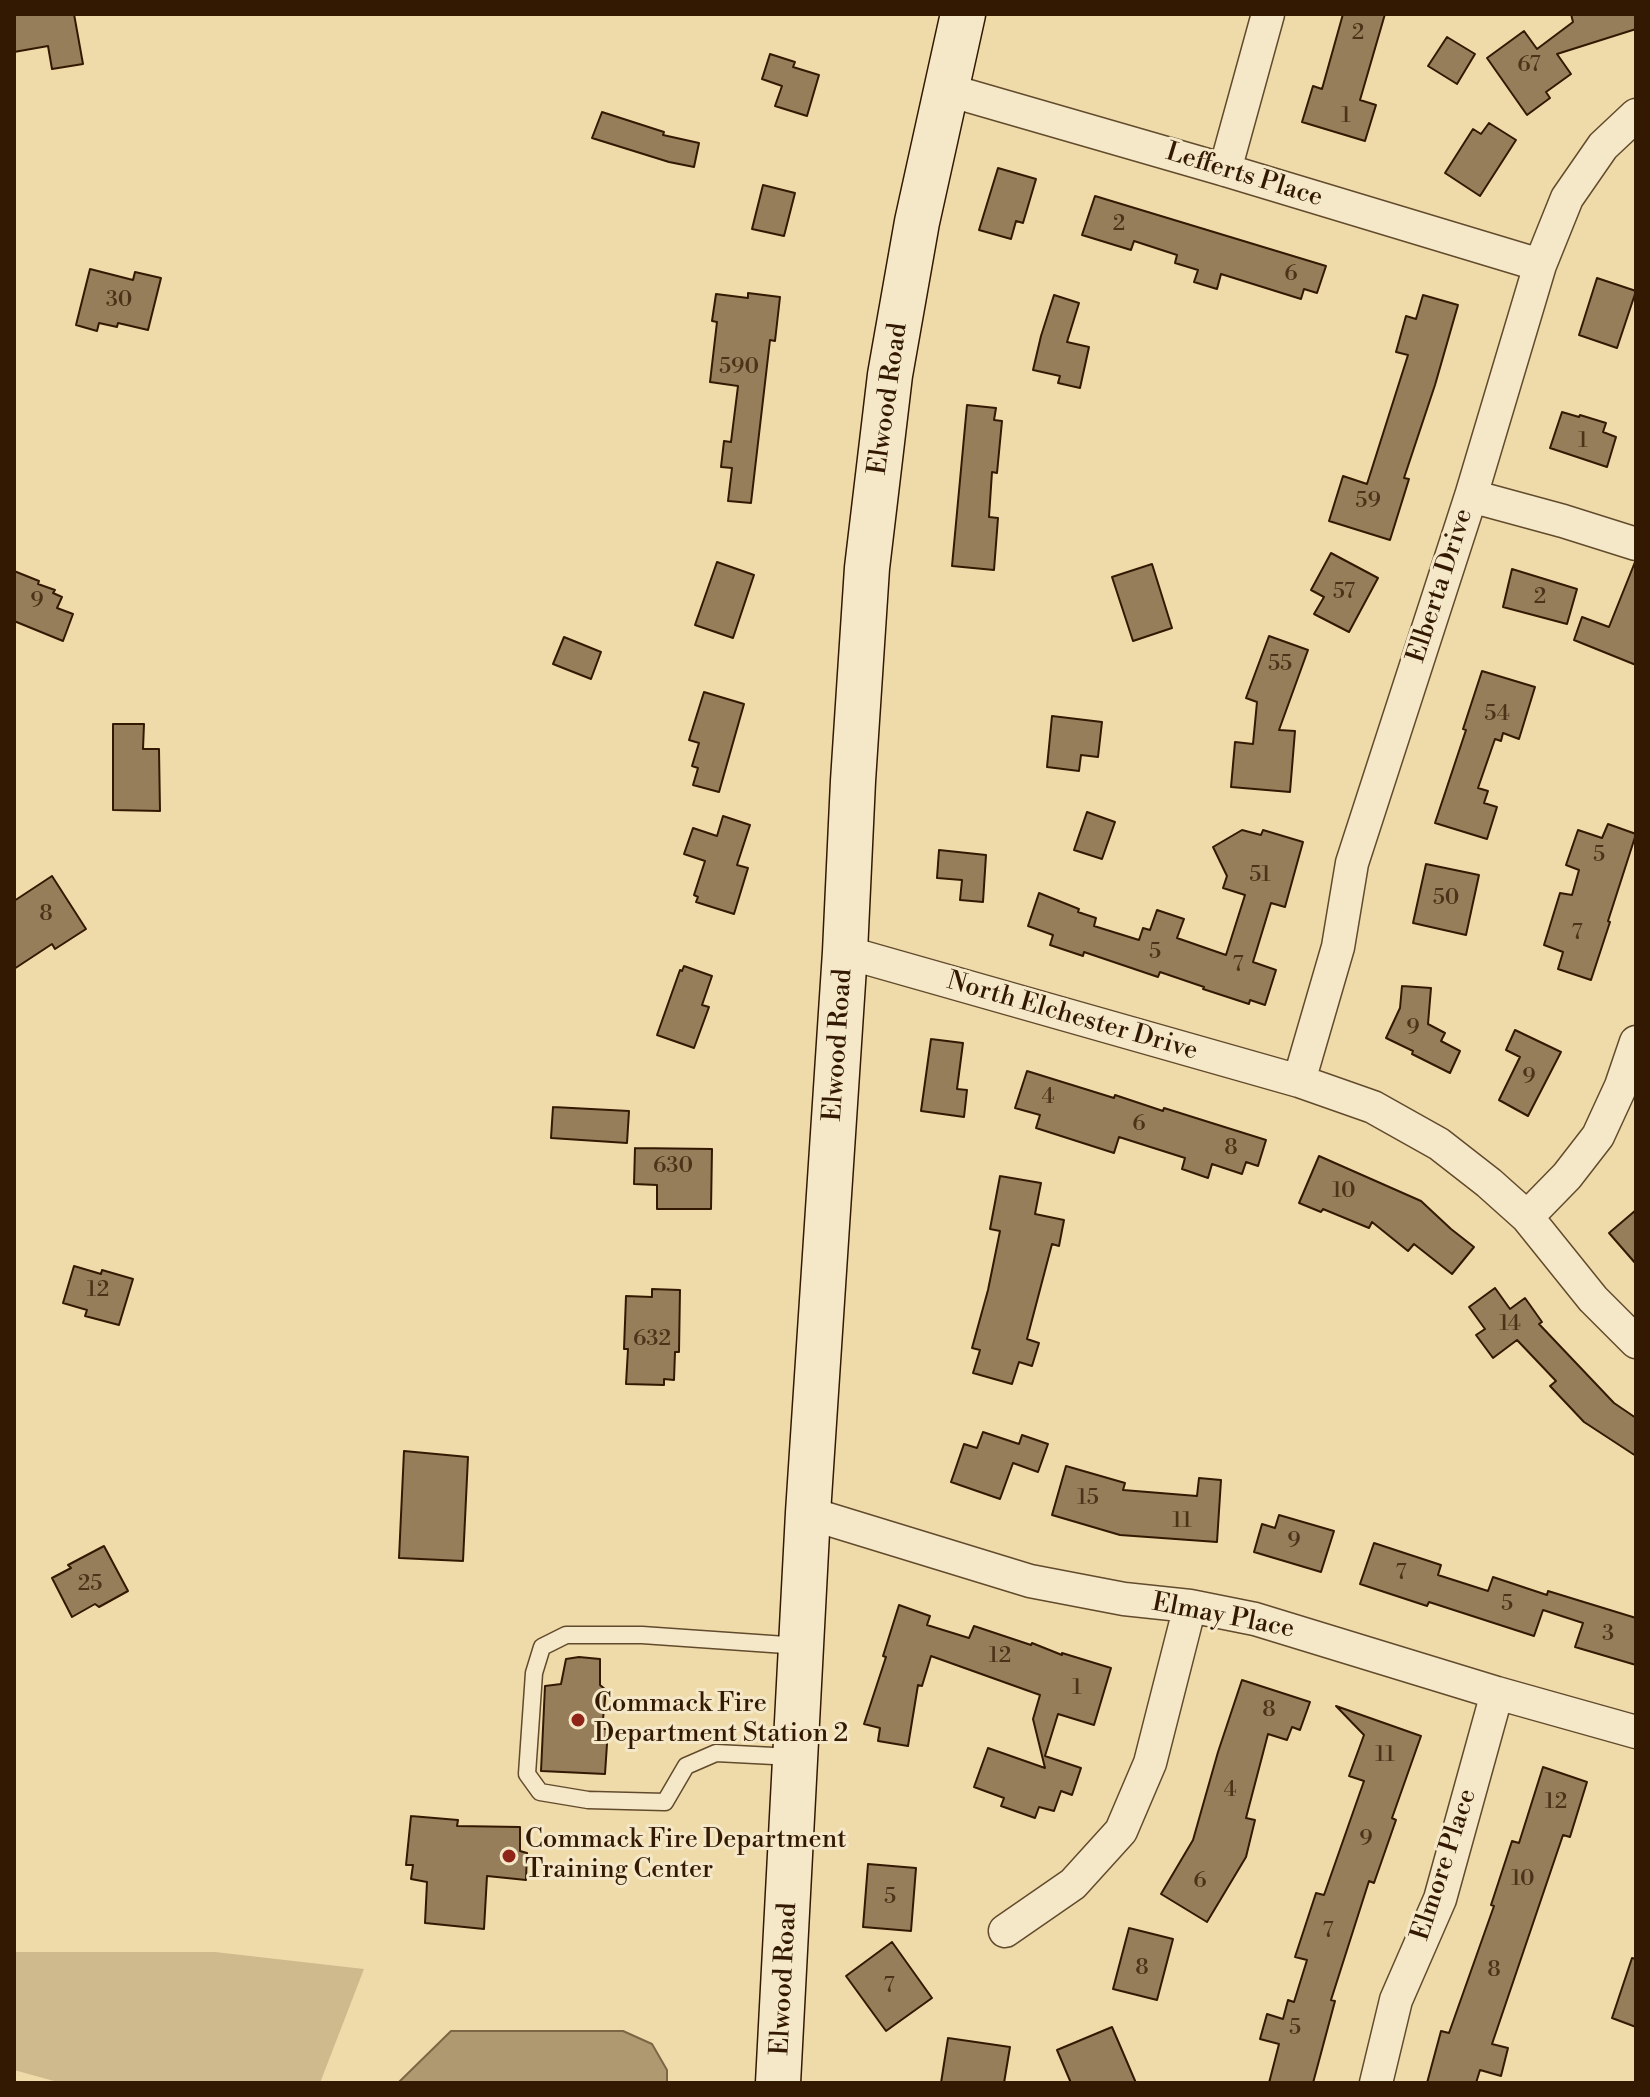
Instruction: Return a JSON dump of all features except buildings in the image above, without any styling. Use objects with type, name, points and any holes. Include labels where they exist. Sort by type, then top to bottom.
[{"type":"main road","name":"Elwood Road","points":[[778,2083],[808,1513],[867,568],[890,375],[917,222],[963,14]]},
{"type":"street","points":[[1225,170],[1268,14]]},
{"type":"street","name":"Lefferts Place","points":[[948,90],[1540,265]]},
{"type":"street","name":"Elberta Drive","points":[[1299,1081],[1338,947],[1352,863],[1471,496],[1540,265],[1567,198],[1603,146],[1636,115]]},
{"type":"street","points":[[1471,496],[1636,544]]},
{"type":"street","name":"North Elchester Drive","points":[[845,952],[1299,1081],[1373,1107],[1439,1144],[1489,1183],[1527,1217],[1593,1299],[1636,1342]]},
{"type":"street","points":[[1527,1217],[1567,1176],[1598,1136],[1621,1086],[1636,1042]]},
{"type":"street","name":"Elmay Place","points":[[808,1513],[1030,1581],[1255,1619],[1636,1732]]},
{"type":"street","points":[[1005,1931],[1073,1884],[1121,1831],[1150,1763],[1190,1606]]},
{"type":"street","name":"Elmore Place","points":[[1376,2083],[1396,2000],[1440,1899],[1497,1693]]},
{"type":"lane","points":[[796,1757],[716,1753],[686,1766],[665,1802],[588,1800],[540,1792],[527,1774],[534,1673],[542,1647],[566,1635],[642,1635],[802,1646]]},
{"type":"shaded area","points":[[14,1952],[215,1952],[364,1969],[320,2083],[61,2083],[14,2070]]},
{"type":"shaded area","points":[[451,2031],[623,2031],[652,2044],[667,2070],[667,2083],[398,2083]]},
{"type":"place","name":"Commack Fire Department Station 2","points":[[578,1720]]},
{"type":"place","name":"Commack Fire Department Training Center","points":[[509,1856]]}]
